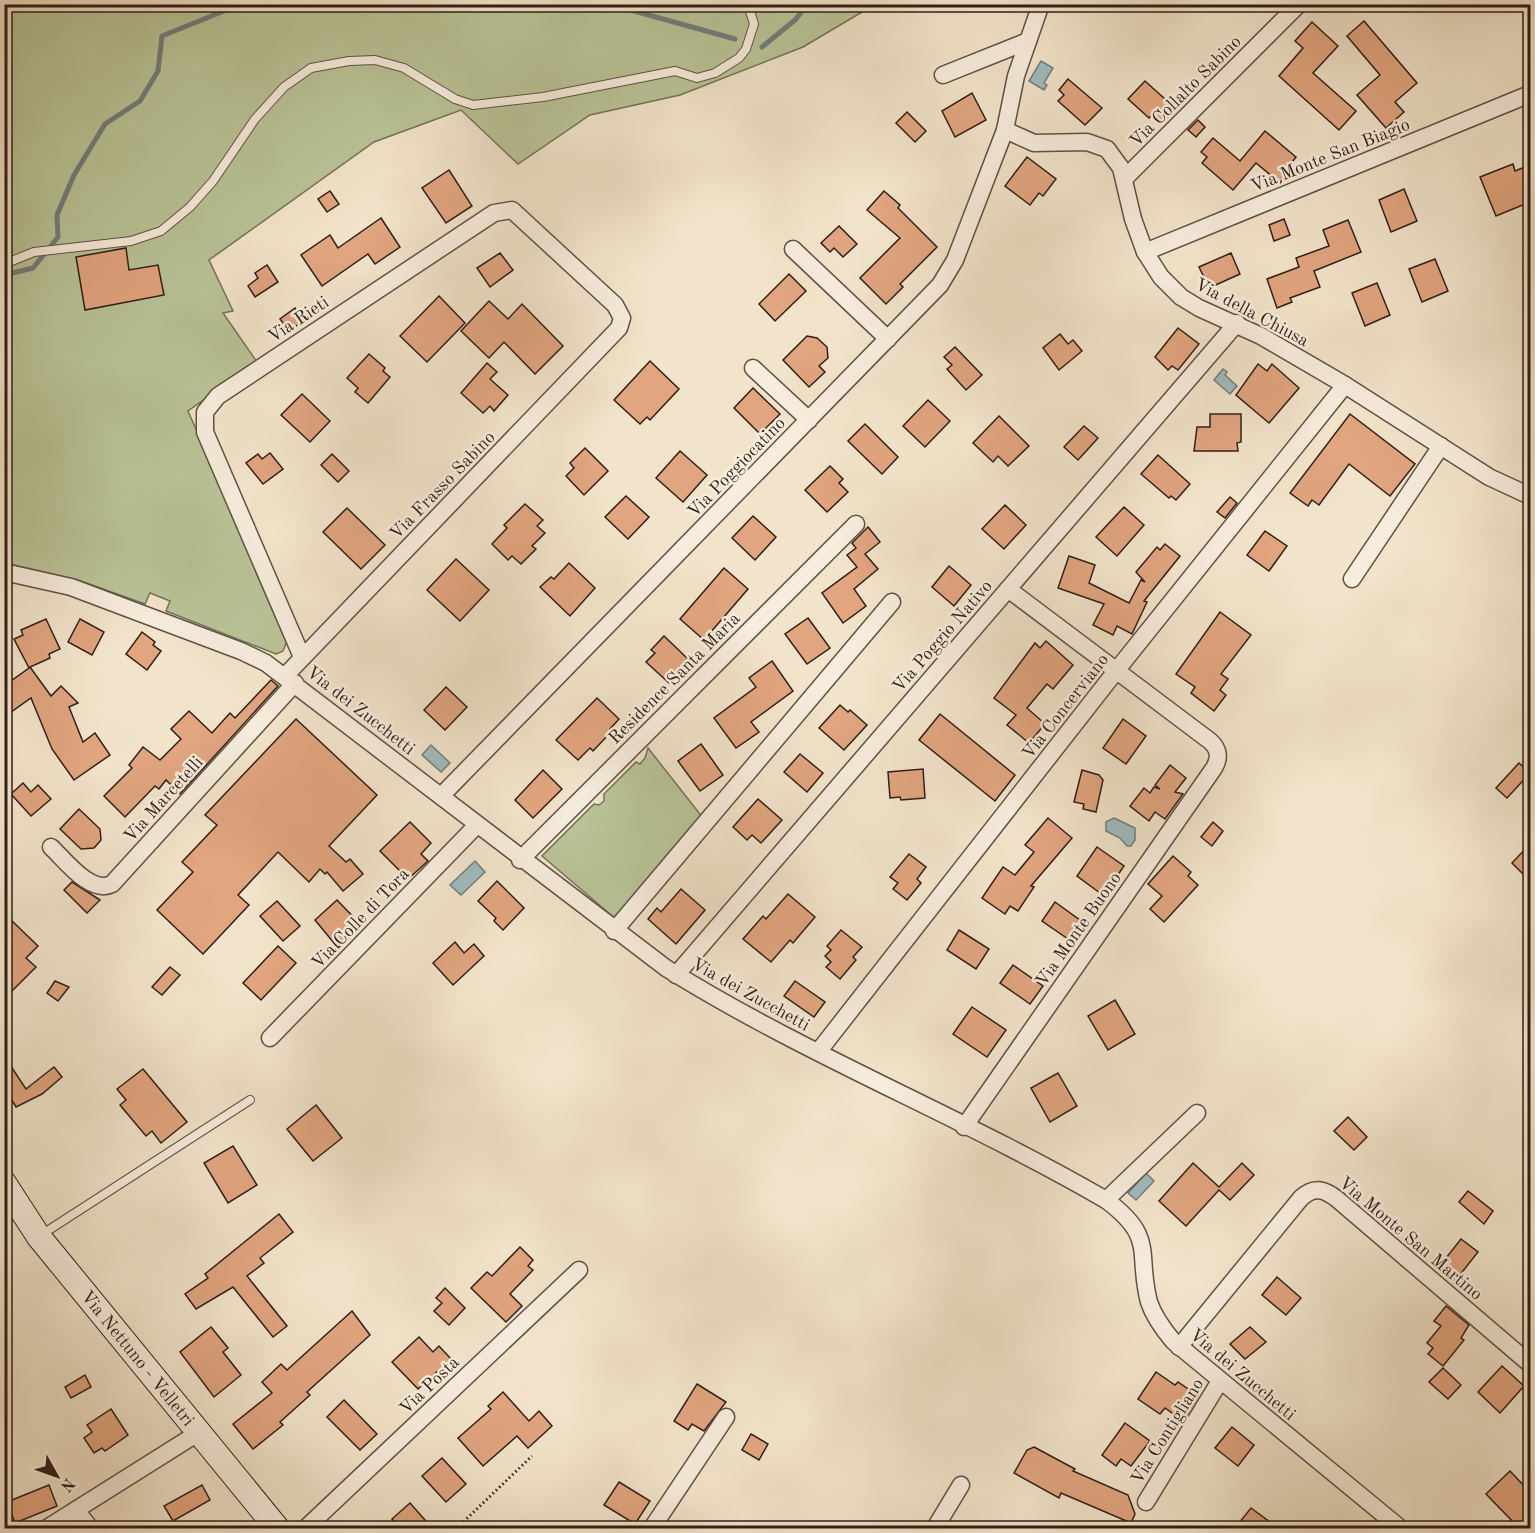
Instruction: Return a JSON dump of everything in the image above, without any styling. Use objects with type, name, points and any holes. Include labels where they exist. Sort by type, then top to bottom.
[{"type":"main road","name":"Via Nettuno - Velletri","points":[[4,1183],[39,1237],[277,1528]]},
{"type":"street","points":[[1005,130],[1016,76],[1041,4]]},
{"type":"street","name":"Via Collalto Sabino","points":[[1124,179],[1299,4]]},
{"type":"street","points":[[943,75],[1028,40]]},
{"type":"street","name":"Via Monte San Biagio","points":[[1145,252],[1530,94]]},
{"type":"street","name":"Via della Chiusa","points":[[1005,130],[1034,143],[1074,141],[1098,145],[1116,158],[1124,179],[1134,224],[1145,252],[1161,277],[1181,297],[1199,308],[1237,323],[1346,385],[1489,477],[1530,496]]},
{"type":"street","name":"Via Poggiocatino","points":[[441,796],[945,278],[1005,130]]},
{"type":"street","name":"Via Rieti","points":[[302,657],[204,428],[205,412],[214,400],[502,210],[512,210],[521,215],[615,305],[622,318]]},
{"type":"street","points":[[793,249],[888,339]]},
{"type":"street","name":"Via Frasso Sabino","points":[[290,680],[302,657],[613,336],[622,318]]},
{"type":"street","name":"Via Poggio Nativo","points":[[676,975],[1237,323]]},
{"type":"street","points":[[753,368],[809,420]]},
{"type":"street","name":"Via Concerviano","points":[[818,1052],[1116,671],[1346,385]]},
{"type":"street","points":[[1352,579],[1441,446]]},
{"type":"street","name":"Residence Santa Maria","points":[[520,860],[856,524]]},
{"type":"street","name":"Via dei Zucchetti","points":[[4,572],[83,592],[241,651],[290,680],[520,860],[676,975],[818,1052],[1106,1200],[1125,1216],[1138,1233],[1143,1247],[1147,1292],[1152,1311],[1163,1329],[1179,1347],[1400,1528]]},
{"type":"street","points":[[1008,590],[1116,671]]},
{"type":"street","points":[[614,931],[892,602]]},
{"type":"street","name":"Via Monte Buono","points":[[964,1126],[1214,768],[1218,752],[1210,741],[1116,671]]},
{"type":"street","name":"Via Marcetelli","points":[[51,847],[94,885],[103,887],[112,884],[290,680]]},
{"type":"street","name":"Via Colle di Tora","points":[[270,1038],[477,825]]},
{"type":"street","points":[[1106,1200],[1197,1113]]},
{"type":"street","name":"Via Monte San Martino","points":[[1179,1347],[1301,1198],[1309,1191],[1319,1189],[1337,1199],[1530,1364]]},
{"type":"street","name":"Via Posta","points":[[306,1528],[579,1269]]},
{"type":"street","name":"Via Contigliano","points":[[1146,1502],[1220,1381]]},
{"type":"street","points":[[652,1528],[726,1417]]},
{"type":"street","points":[[47,1528],[198,1433]]},
{"type":"street","points":[[935,1528],[961,1485]]},
{"type":"street","points":[[76,1510],[90,1528]]},
{"type":"lane","points":[[4,264],[34,252],[131,241],[160,231],[190,207],[213,181],[255,119],[284,87],[311,68],[349,60],[375,60],[404,68],[455,99],[473,105],[543,97],[675,70],[697,78],[715,73],[739,58],[746,49],[754,24],[753,15],[744,4]]},
{"type":"lane","points":[[39,1237],[250,1100]]},
{"type":"path","points":[[457,1528],[532,1456]]},
{"type":"green space","points":[[5,5],[874,5],[803,47],[680,95],[590,115],[518,164],[461,110],[374,142],[209,260],[233,311],[223,313],[257,362],[188,411],[288,639],[283,651],[276,654],[166,611],[170,601],[150,593],[145,604],[78,580],[5,563]]},
{"type":"green space","points":[[648,748],[703,818],[617,920],[542,856],[594,804],[599,805],[604,801],[604,794],[636,762],[640,764]]},
{"type":"water","points":[[1041,61],[1053,68],[1044,83],[1047,85],[1044,90],[1029,81]]},
{"type":"water","points":[[1223,369],[1227,372],[1225,375],[1237,386],[1230,394],[1214,380]]},
{"type":"water","points":[[431,745],[450,763],[441,772],[422,755]]},
{"type":"water","points":[[1114,818],[1135,828],[1135,840],[1131,846],[1127,846],[1120,838],[1106,831],[1106,822]]},
{"type":"water","points":[[475,861],[485,872],[461,895],[450,885]]},
{"type":"water","points":[[1146,1173],[1154,1181],[1136,1200],[1128,1193]]},
{"type":"building","points":[[1364,21],[1417,83],[1395,102],[1404,112],[1386,128],[1357,95],[1380,75],[1347,36]]},
{"type":"building","points":[[1312,22],[1338,46],[1313,73],[1356,111],[1339,130],[1279,76],[1303,48],[1295,41]]},
{"type":"building","points":[[1068,79],[1102,108],[1085,125],[1058,101],[1064,95],[1059,90]]},
{"type":"building","points":[[1145,81],[1175,108],[1161,124],[1151,116],[1149,118],[1128,99]]},
{"type":"building","points":[[972,93],[986,120],[955,137],[942,111]]},
{"type":"building","points":[[907,112],[926,131],[915,142],[896,123]]},
{"type":"building","points":[[1198,120],[1205,127],[1196,137],[1188,130]]},
{"type":"building","points":[[1265,131],[1296,157],[1289,166],[1292,168],[1280,183],[1256,163],[1233,190],[1202,163],[1207,157],[1201,152],[1213,138],[1240,161]]},
{"type":"building","points":[[1027,157],[1056,179],[1043,196],[1039,193],[1030,205],[1005,186]]},
{"type":"building","points":[[1513,164],[1515,171],[1530,165],[1530,202],[1496,216],[1480,177]]},
{"type":"building","points":[[449,170],[472,206],[446,223],[422,188]]},
{"type":"building","points":[[1404,189],[1417,221],[1391,232],[1379,200]]},
{"type":"building","points":[[330,191],[339,204],[327,212],[318,199]]},
{"type":"building","points":[[884,191],[900,205],[898,208],[937,247],[900,284],[903,287],[886,304],[860,278],[900,238],[867,210]]},
{"type":"building","points":[[381,218],[400,247],[375,264],[368,254],[322,286],[301,255],[330,235],[338,248]]},
{"type":"building","points":[[1284,219],[1290,235],[1274,241],[1269,225]]},
{"type":"building","points":[[1348,220],[1361,252],[1314,271],[1320,287],[1290,298],[1292,302],[1277,308],[1267,279],[1299,267],[1296,258],[1329,246],[1323,230]]},
{"type":"building","points":[[839,226],[857,244],[843,257],[834,248],[830,252],[821,243]]},
{"type":"building","points":[[126,248],[129,270],[158,265],[164,295],[85,310],[76,257]]},
{"type":"building","points":[[500,253],[513,270],[490,287],[477,268]]},
{"type":"building","points":[[1231,253],[1240,274],[1209,288],[1199,267]]},
{"type":"building","points":[[1435,259],[1448,291],[1422,302],[1409,269]]},
{"type":"building","points":[[267,265],[278,282],[255,297],[248,286],[258,278],[255,273]]},
{"type":"building","points":[[789,274],[806,291],[775,321],[759,304]]},
{"type":"building","points":[[1377,283],[1390,315],[1365,326],[1352,293]]},
{"type":"building","points":[[439,296],[465,323],[427,362],[400,336]]},
{"type":"building","points":[[489,301],[508,319],[522,304],[563,346],[535,374],[504,342],[489,358],[461,331]]},
{"type":"building","points":[[295,308],[303,321],[289,331],[280,319]]},
{"type":"building","points":[[1178,328],[1199,344],[1178,370],[1172,366],[1168,370],[1155,357]]},
{"type":"building","points":[[1060,334],[1068,344],[1073,340],[1082,351],[1059,370],[1043,348]]},
{"type":"building","points":[[807,336],[817,338],[827,347],[828,358],[819,366],[825,372],[809,387],[783,360]]},
{"type":"building","points":[[955,347],[982,375],[966,390],[947,369],[952,365],[944,357]]},
{"type":"building","points":[[369,354],[385,368],[383,371],[390,377],[368,403],[355,392],[358,388],[347,378]]},
{"type":"building","points":[[650,361],[679,389],[650,420],[647,417],[640,424],[614,400]]},
{"type":"building","points":[[487,363],[497,372],[490,379],[508,395],[494,411],[490,406],[483,413],[461,393]]},
{"type":"building","points":[[1258,364],[1267,371],[1272,364],[1299,388],[1269,423],[1236,395]]},
{"type":"building","points":[[753,388],[780,414],[760,434],[734,408]]},
{"type":"building","points":[[302,394],[330,421],[310,442],[281,415]]},
{"type":"building","points":[[928,400],[950,421],[925,447],[903,426]]},
{"type":"building","points":[[1210,414],[1241,414],[1241,442],[1237,443],[1238,451],[1194,451],[1197,427],[1210,427]]},
{"type":"building","points":[[1350,414],[1415,464],[1390,496],[1349,464],[1319,505],[1312,500],[1308,506],[1290,493]]},
{"type":"building","points":[[999,416],[1029,446],[1008,466],[998,456],[993,462],[973,443]]},
{"type":"building","points":[[865,424],[898,457],[882,474],[848,441]]},
{"type":"building","points":[[1084,426],[1098,438],[1078,460],[1064,447]]},
{"type":"building","points":[[585,448],[608,471],[584,495],[566,476],[574,468],[570,463]]},
{"type":"building","points":[[680,451],[707,475],[683,502],[656,478]]},
{"type":"building","points":[[270,453],[283,469],[263,484],[246,463],[258,454],[262,459]]},
{"type":"building","points":[[332,454],[349,471],[338,482],[321,465]]},
{"type":"building","points":[[1158,455],[1190,484],[1176,500],[1171,496],[1169,498],[1141,474]]},
{"type":"building","points":[[830,466],[843,479],[839,483],[848,492],[827,512],[805,490]]},
{"type":"building","points":[[626,496],[649,517],[628,539],[605,517]]},
{"type":"building","points":[[1230,497],[1237,503],[1225,518],[1217,512]]},
{"type":"building","points":[[525,504],[543,520],[537,526],[545,533],[532,546],[536,549],[521,564],[512,556],[508,560],[492,544],[507,528],[504,525]]},
{"type":"building","points":[[1005,505],[1026,525],[1004,549],[982,529]]},
{"type":"building","points":[[1124,507],[1144,525],[1117,556],[1096,537]]},
{"type":"building","points":[[347,508],[385,545],[361,569],[323,532]]},
{"type":"building","points":[[753,516],[776,537],[755,560],[732,538]]},
{"type":"building","points":[[868,527],[880,542],[865,554],[878,569],[854,589],[866,606],[843,623],[822,593],[857,567],[847,555],[856,548],[852,543]]},
{"type":"building","points":[[1265,531],[1287,546],[1269,571],[1247,555]]},
{"type":"building","points":[[1165,544],[1180,556],[1144,601],[1147,602],[1132,634],[1117,626],[1113,635],[1093,625],[1104,604],[1058,588],[1069,556],[1095,565],[1089,583],[1129,603],[1141,580],[1145,582],[1136,572],[1157,547],[1160,550]]},
{"type":"building","points":[[456,559],[489,590],[460,621],[427,590]]},
{"type":"building","points":[[569,563],[595,588],[570,616],[540,587],[551,577],[554,579]]},
{"type":"building","points":[[949,566],[971,585],[954,606],[932,587]]},
{"type":"building","points":[[724,568],[748,589],[704,640],[680,619]]},
{"type":"building","points":[[1220,612],[1251,635],[1221,674],[1228,679],[1220,690],[1226,695],[1214,711],[1191,693],[1195,687],[1176,674]]},
{"type":"building","points":[[808,618],[830,648],[807,664],[785,634]]},
{"type":"building","points":[[46,619],[60,649],[49,654],[50,658],[30,667],[51,696],[61,686],[78,703],[69,707],[83,742],[95,733],[110,755],[74,780],[52,749],[31,698],[4,717],[4,686],[29,668],[14,639],[23,635],[21,630]]},
{"type":"building","points":[[80,619],[104,632],[92,655],[68,642]]},
{"type":"building","points":[[142,632],[155,642],[153,645],[161,651],[147,670],[126,654]]},
{"type":"building","points":[[664,636],[690,661],[669,683],[646,662],[655,653],[651,650]]},
{"type":"building","points":[[1046,641],[1073,665],[1053,689],[1047,684],[1027,708],[1045,724],[1029,743],[1007,725],[1016,715],[994,698],[1035,643],[1040,648]]},
{"type":"building","points":[[772,661],[793,691],[751,722],[759,732],[736,748],[714,718],[756,687],[749,678]]},
{"type":"building","points":[[271,680],[278,686],[180,794],[166,780],[159,789],[155,786],[125,817],[104,796],[132,768],[129,765],[143,747],[160,760],[181,739],[171,729],[189,711],[212,733],[230,713],[235,718]]},
{"type":"building","points":[[446,687],[467,707],[445,730],[424,710]]},
{"type":"building","points":[[597,698],[619,719],[610,729],[612,731],[593,751],[590,748],[578,760],[556,740]]},
{"type":"building","points":[[840,705],[848,712],[850,710],[867,725],[844,750],[819,728]]},
{"type":"building","points":[[940,714],[1015,775],[995,801],[919,740]]},
{"type":"building","points":[[296,719],[377,795],[329,846],[346,862],[350,859],[363,874],[343,891],[327,872],[325,874],[320,869],[309,882],[278,852],[238,895],[249,905],[203,954],[157,910],[193,872],[182,862],[217,825],[205,815]]},
{"type":"building","points":[[1123,719],[1146,736],[1126,764],[1103,748]]},
{"type":"building","points":[[701,744],[723,775],[700,791],[678,761]]},
{"type":"building","points":[[800,754],[823,773],[807,792],[784,772]]},
{"type":"building","points":[[1519,763],[1530,773],[1507,798],[1496,788]]},
{"type":"building","points":[[1170,765],[1186,778],[1175,792],[1183,794],[1165,819],[1155,812],[1149,821],[1130,806],[1144,788],[1150,793],[1154,787],[1160,789],[1155,785]]},
{"type":"building","points":[[923,769],[925,798],[901,800],[900,797],[890,798],[888,772]]},
{"type":"building","points":[[543,770],[562,789],[533,818],[515,800]]},
{"type":"building","points":[[1082,770],[1099,775],[1103,780],[1096,812],[1083,809],[1084,804],[1074,802]]},
{"type":"building","points":[[23,783],[31,792],[38,785],[51,799],[31,816],[11,794]]},
{"type":"building","points":[[758,799],[782,820],[761,843],[752,835],[747,840],[733,827]]},
{"type":"building","points":[[79,809],[100,829],[101,840],[94,848],[81,849],[60,829]]},
{"type":"building","points":[[1048,818],[1072,838],[1031,886],[1034,887],[1018,911],[1010,906],[1005,914],[982,898],[1003,867],[1015,875],[1034,852],[1025,845]]},
{"type":"building","points":[[410,822],[431,843],[421,854],[428,861],[408,879],[380,851]]},
{"type":"building","points":[[1213,822],[1223,831],[1212,846],[1201,837]]},
{"type":"building","points":[[1530,844],[1530,881],[1512,863]]},
{"type":"building","points":[[1097,847],[1124,866],[1107,891],[1100,893],[1077,876]]},
{"type":"building","points":[[909,854],[926,867],[917,879],[921,883],[907,900],[893,889],[898,883],[890,877]]},
{"type":"building","points":[[1173,856],[1191,872],[1188,876],[1198,885],[1164,922],[1150,909],[1162,896],[1148,884]]},
{"type":"building","points":[[497,881],[524,908],[503,930],[494,921],[496,918],[478,901]]},
{"type":"building","points":[[72,882],[100,900],[87,913],[64,890]]},
{"type":"building","points":[[681,889],[705,910],[676,944],[648,919],[657,908],[661,912]]},
{"type":"building","points":[[788,894],[815,917],[793,943],[790,940],[771,962],[743,939],[763,916],[766,919]]},
{"type":"building","points":[[337,900],[362,926],[338,948],[315,920]]},
{"type":"building","points":[[277,901],[300,926],[283,941],[260,916]]},
{"type":"building","points":[[1055,902],[1084,923],[1071,941],[1042,921]]},
{"type":"building","points":[[11,920],[38,946],[26,958],[36,967],[12,991],[4,983],[4,926]]},
{"type":"building","points":[[841,930],[862,947],[853,957],[856,960],[840,979],[826,967],[831,962],[825,956],[831,950],[827,946]]},
{"type":"building","points":[[959,930],[989,949],[976,969],[947,950]]},
{"type":"building","points":[[455,942],[464,953],[474,944],[484,956],[453,985],[433,963]]},
{"type":"building","points":[[278,946],[296,963],[261,1000],[243,983]]},
{"type":"building","points":[[1013,965],[1043,986],[1030,1004],[1000,983]]},
{"type":"building","points":[[170,967],[180,975],[162,995],[152,987]]},
{"type":"building","points":[[55,981],[69,987],[58,1001],[47,993]]},
{"type":"building","points":[[795,981],[825,1002],[814,1017],[784,996]]},
{"type":"building","points":[[1115,1000],[1135,1034],[1108,1050],[1088,1016]]},
{"type":"building","points":[[972,1007],[1006,1030],[987,1057],[953,1034]]},
{"type":"building","points":[[4,1056],[26,1089],[54,1067],[62,1077],[42,1094],[16,1107],[4,1087]]},
{"type":"building","points":[[143,1069],[187,1122],[161,1143],[152,1131],[146,1136],[120,1105],[126,1100],[117,1089]]},
{"type":"building","points":[[1058,1073],[1077,1106],[1050,1122],[1031,1088]]},
{"type":"building","points":[[316,1105],[342,1138],[313,1161],[287,1129]]},
{"type":"building","points":[[1348,1117],[1367,1137],[1354,1150],[1334,1131]]},
{"type":"building","points":[[233,1146],[257,1185],[228,1203],[204,1163]]},
{"type":"building","points":[[1193,1163],[1219,1187],[1242,1163],[1254,1175],[1230,1200],[1219,1190],[1186,1226],[1159,1201]]},
{"type":"building","points":[[1468,1191],[1493,1211],[1484,1224],[1459,1202]]},
{"type":"building","points":[[279,1214],[293,1232],[260,1258],[264,1263],[247,1276],[287,1326],[273,1337],[233,1287],[196,1309],[185,1294],[208,1278],[205,1274]]},
{"type":"building","points":[[1461,1239],[1478,1252],[1455,1281],[1438,1268]]},
{"type":"building","points":[[520,1247],[533,1260],[528,1266],[533,1270],[510,1294],[522,1306],[506,1322],[471,1288],[487,1272],[492,1276]]},
{"type":"building","points":[[1277,1277],[1301,1298],[1286,1315],[1262,1295]]},
{"type":"building","points":[[445,1288],[465,1308],[449,1325],[434,1311],[442,1303],[436,1298]]},
{"type":"building","points":[[1446,1306],[1469,1325],[1461,1338],[1464,1340],[1443,1366],[1428,1354],[1433,1348],[1427,1343],[1441,1326],[1434,1321]]},
{"type":"building","points":[[352,1311],[370,1335],[307,1392],[310,1395],[280,1422],[283,1425],[253,1449],[233,1424],[272,1393],[262,1382],[281,1364],[287,1370]]},
{"type":"building","points":[[211,1327],[228,1348],[223,1352],[241,1375],[214,1397],[180,1352]]},
{"type":"building","points":[[1250,1327],[1266,1342],[1245,1359],[1230,1344]]},
{"type":"building","points":[[419,1337],[433,1352],[439,1346],[451,1359],[418,1389],[392,1362]]},
{"type":"building","points":[[1502,1366],[1524,1386],[1500,1413],[1478,1392]]},
{"type":"building","points":[[1443,1368],[1461,1385],[1448,1399],[1429,1382]]},
{"type":"building","points":[[1156,1372],[1175,1385],[1178,1382],[1198,1396],[1183,1421],[1165,1408],[1160,1414],[1138,1399]]},
{"type":"building","points":[[85,1375],[91,1387],[71,1398],[65,1387]]},
{"type":"building","points":[[697,1384],[726,1402],[704,1431],[692,1424],[688,1430],[674,1421]]},
{"type":"building","points":[[503,1392],[529,1421],[539,1411],[552,1426],[528,1448],[517,1436],[483,1466],[458,1438],[491,1409],[488,1406]]},
{"type":"building","points":[[344,1400],[377,1434],[360,1450],[327,1417]]},
{"type":"building","points":[[111,1409],[128,1435],[105,1451],[102,1448],[94,1453],[84,1438],[92,1432],[87,1425]]},
{"type":"building","points":[[1125,1423],[1150,1441],[1131,1466],[1121,1459],[1116,1466],[1102,1455]]},
{"type":"building","points":[[1232,1427],[1254,1445],[1238,1466],[1215,1448]]},
{"type":"building","points":[[751,1434],[768,1444],[759,1460],[742,1450]]},
{"type":"building","points":[[1034,1447],[1075,1469],[1073,1471],[1128,1495],[1135,1514],[1131,1523],[1061,1493],[1059,1498],[1014,1473],[1027,1450]]},
{"type":"building","points":[[442,1458],[466,1484],[446,1502],[422,1476]]},
{"type":"building","points":[[1510,1471],[1530,1492],[1530,1517],[1519,1528],[1486,1494]]},
{"type":"building","points":[[619,1482],[650,1501],[635,1524],[604,1505]]},
{"type":"building","points":[[49,1485],[57,1506],[15,1523],[7,1502]]},
{"type":"building","points":[[202,1485],[210,1500],[173,1521],[164,1506]]},
{"type":"building","points":[[410,1503],[432,1528],[400,1528],[392,1519]]},
{"type":"building","points":[[1251,1508],[1278,1528],[1235,1528]]},
{"type":"waterway","points":[[4,275],[33,268],[58,237],[57,215],[74,175],[105,124],[140,101],[158,71],[162,36],[241,4]]},
{"type":"waterway","points":[[609,4],[735,39]]},
{"type":"waterway","points":[[762,47],[795,20],[808,4]]}]
